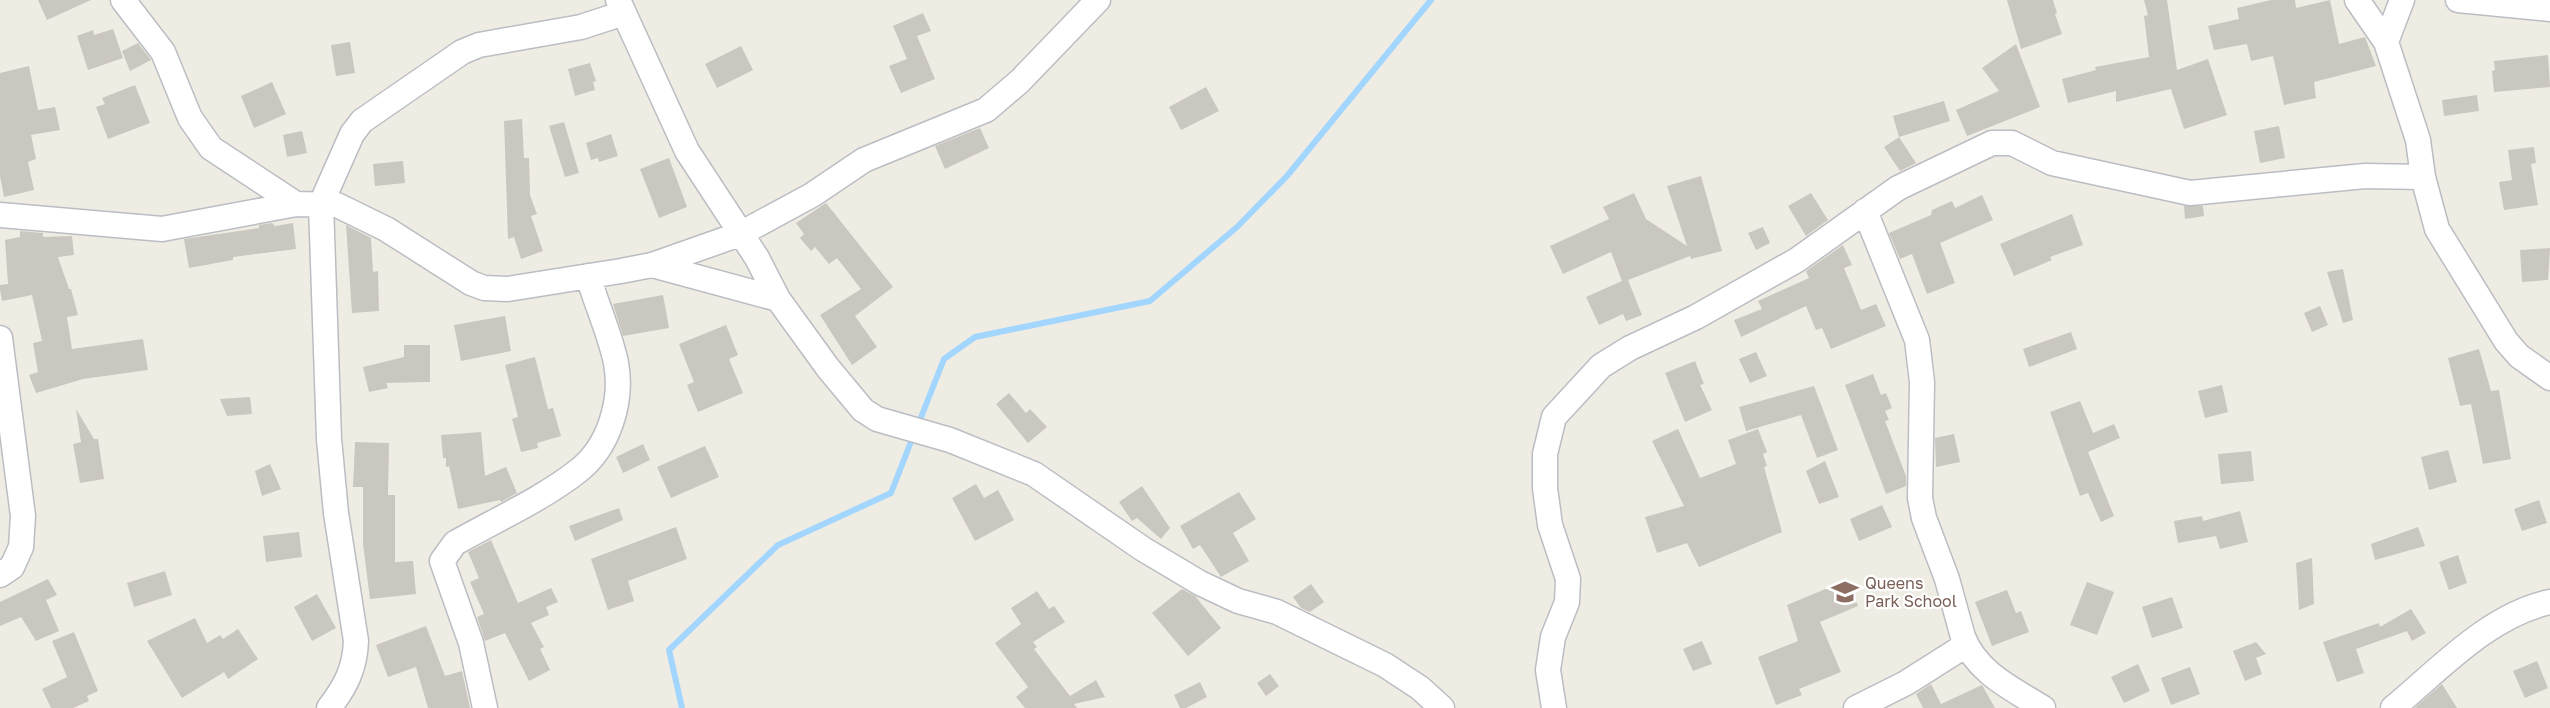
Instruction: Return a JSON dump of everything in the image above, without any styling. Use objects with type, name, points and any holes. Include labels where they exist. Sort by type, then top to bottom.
[{"type":"street","points":[[123,0],[163,52],[190,118],[211,148],[296,204]]},
{"type":"street","points":[[0,215],[162,229],[296,204],[337,205],[386,229],[471,283],[484,288],[508,289],[652,265],[740,234],[812,195],[864,160],[986,110],[1020,81],[1098,0]]},
{"type":"street","points":[[2358,0],[2386,42],[2418,140],[2424,177],[2437,229],[2500,331],[2519,356],[2550,378]]},
{"type":"street","points":[[2386,42],[2402,0]]},
{"type":"street","points":[[2460,0],[2550,9]]},
{"type":"street","points":[[329,708],[345,687],[355,662],[356,641],[336,513],[329,440],[321,204],[352,134],[362,121],[462,52],[479,45],[581,27],[621,7],[687,151],[757,258],[778,299],[850,396],[863,410],[877,419],[950,440],[1034,474],[1143,549],[1200,583],[1238,601],[1277,612],[1385,665],[1420,688],[1442,708]]},
{"type":"street","points":[[1554,708],[1548,670],[1553,637],[1568,602],[1568,579],[1550,525],[1545,488],[1545,454],[1554,417],[1600,366],[1630,348],[1696,317],[1797,260],[1898,188],[1992,142],[2012,143],[2052,164],[2190,193],[2365,176],[2424,177]]},
{"type":"street","points":[[1865,211],[1917,340],[1922,382],[1920,498],[1924,518],[1947,579],[1966,645],[1989,674],[2022,697],[2043,708]]},
{"type":"street","points":[[652,265],[778,299]]},
{"type":"street","points":[[485,708],[471,643],[442,561],[445,553],[455,543],[579,471],[604,439],[618,399],[618,379],[616,361],[588,276]]},
{"type":"street","points":[[0,338],[22,516],[21,547],[12,567],[0,575]]},
{"type":"street","points":[[2393,708],[2495,625],[2532,606],[2550,602]]},
{"type":"street","points":[[1856,708],[1906,683],[1966,645]]},
{"type":"building","points":[[38,0],[91,0],[47,20]]},
{"type":"building","points":[[2007,0],[2053,0],[2062,34],[2021,49]]},
{"type":"building","points":[[2144,0],[2167,0],[2177,70],[2208,59],[2227,115],[2184,129],[2171,89],[2116,102],[2116,91],[2068,103],[2062,79],[2096,70],[2095,67],[2149,57],[2144,16],[2148,15]]},
{"type":"building","points":[[2271,0],[2295,0],[2296,8],[2330,0],[2339,44],[2365,37],[2376,66],[2314,82],[2316,98],[2284,105],[2273,56],[2251,61],[2247,44],[2214,50],[2208,26],[2239,19],[2237,8]]},
{"type":"building","points":[[923,13],[931,31],[917,36],[935,79],[901,93],[889,66],[907,59],[893,26]]},
{"type":"building","points":[[113,29],[123,58],[88,70],[77,36],[93,30],[94,35]]},
{"type":"building","points":[[350,42],[355,73],[336,76],[331,45]]},
{"type":"building","points":[[138,43],[151,60],[130,71],[122,51]]},
{"type":"building","points":[[2016,44],[2040,107],[1967,136],[1956,110],[1999,91],[1982,68]]},
{"type":"building","points":[[741,46],[753,70],[717,88],[705,64]]},
{"type":"building","points":[[2548,55],[2550,87],[2494,92],[2492,71],[2495,70],[2494,61]]},
{"type":"building","points":[[590,63],[596,81],[593,82],[595,90],[575,96],[568,69]]},
{"type":"building","points":[[29,66],[38,110],[55,107],[60,130],[31,135],[36,159],[28,162],[34,190],[4,197],[0,176],[0,73]]},
{"type":"building","points":[[272,82],[286,114],[254,128],[241,96]]},
{"type":"building","points":[[135,85],[150,123],[108,139],[96,107],[105,104],[102,98]]},
{"type":"building","points":[[1206,87],[1219,111],[1181,130],[1169,107]]},
{"type":"building","points":[[2477,95],[2479,111],[2444,116],[2442,100]]},
{"type":"building","points":[[1944,101],[1950,121],[1899,137],[1893,116]]},
{"type":"building","points":[[522,119],[524,158],[529,158],[530,195],[537,214],[531,216],[543,251],[521,259],[514,237],[508,239],[504,121]]},
{"type":"building","points":[[564,122],[579,173],[565,177],[549,126]]},
{"type":"building","points":[[2279,126],[2285,158],[2260,163],[2254,131]]},
{"type":"building","points":[[980,128],[989,148],[945,169],[935,146]]},
{"type":"building","points":[[302,131],[307,153],[287,157],[283,135]]},
{"type":"building","points":[[611,134],[618,156],[599,162],[598,158],[591,160],[586,143]]},
{"type":"building","points":[[1899,137],[1916,163],[1900,171],[1884,147]]},
{"type":"building","points":[[2534,147],[2536,163],[2531,164],[2538,205],[2504,210],[2499,182],[2512,180],[2508,150]]},
{"type":"building","points":[[669,158],[687,207],[659,218],[640,169]]},
{"type":"building","points":[[403,161],[405,183],[375,186],[373,164]]},
{"type":"building","points":[[1701,176],[1722,251],[1691,259],[1690,256],[1628,280],[1642,315],[1626,321],[1623,314],[1599,325],[1586,297],[1622,281],[1611,252],[1563,274],[1550,246],[1609,219],[1603,207],[1634,193],[1646,219],[1687,246],[1667,186]]},
{"type":"building","points":[[1811,193],[1828,220],[1806,236],[1788,206]]},
{"type":"building","points":[[1982,195],[1993,220],[1940,243],[1955,283],[1927,294],[1912,254],[1900,259],[1889,233],[1931,215],[1932,210],[1952,201],[1955,208]]},
{"type":"building","points":[[826,203],[893,287],[855,316],[877,347],[852,365],[820,315],[861,289],[837,258],[829,264],[815,247],[811,251],[800,238],[804,234],[796,223]]},
{"type":"building","points":[[2184,206],[2203,206],[2204,216],[2185,219]]},
{"type":"building","points":[[2072,214],[2083,245],[2050,257],[2052,260],[2014,276],[2000,244]]},
{"type":"building","points":[[272,223],[275,226],[293,223],[296,249],[233,257],[233,260],[189,268],[184,239],[259,228],[259,225]]},
{"type":"building","points":[[346,225],[371,238],[373,272],[378,271],[379,311],[352,313]]},
{"type":"building","points":[[1763,227],[1770,243],[1756,250],[1748,233]]},
{"type":"building","points":[[20,231],[43,233],[43,237],[72,236],[74,255],[58,257],[69,289],[71,289],[78,315],[67,317],[72,349],[143,339],[148,370],[83,379],[36,393],[29,375],[38,372],[33,343],[42,341],[32,295],[2,301],[0,290],[0,285],[8,284],[5,240],[20,237]]},
{"type":"building","points":[[1843,245],[1852,265],[1844,268],[1861,310],[1876,304],[1886,326],[1831,349],[1822,328],[1816,330],[1806,306],[1741,337],[1734,320],[1762,309],[1758,301],[1809,278],[1806,271]]},
{"type":"building","points":[[2550,248],[2548,280],[2522,282],[2520,250]]},
{"type":"building","points":[[2343,269],[2353,320],[2343,323],[2327,272]]},
{"type":"building","points":[[663,295],[669,328],[623,336],[613,304]]},
{"type":"building","points":[[2320,306],[2328,325],[2312,332],[2304,313]]},
{"type":"building","points":[[505,316],[511,351],[461,361],[454,325]]},
{"type":"building","points":[[726,325],[738,355],[729,359],[743,393],[698,412],[687,385],[694,382],[679,344]]},
{"type":"building","points":[[2071,332],[2077,349],[2029,367],[2023,349]]},
{"type":"building","points":[[404,345],[430,345],[430,382],[386,383],[388,388],[369,392],[363,367],[404,357]]},
{"type":"building","points":[[2479,349],[2491,391],[2499,390],[2511,459],[2483,464],[2471,404],[2460,406],[2448,358]]},
{"type":"building","points":[[1756,352],[1767,376],[1750,383],[1739,359]]},
{"type":"building","points":[[535,357],[548,409],[553,408],[561,436],[537,443],[538,448],[521,452],[512,419],[518,417],[505,365]]},
{"type":"building","points":[[1695,361],[1704,384],[1700,385],[1712,410],[1685,422],[1665,373]]},
{"type":"building","points":[[1873,374],[1881,395],[1886,393],[1892,408],[1885,411],[1889,420],[1885,421],[1906,476],[1906,486],[1886,494],[1845,385]]},
{"type":"building","points":[[2222,385],[2228,412],[2205,418],[2198,391]]},
{"type":"building","points":[[1814,386],[1838,450],[1817,458],[1801,415],[1746,431],[1739,407]]},
{"type":"building","points":[[1009,393],[1026,413],[1030,409],[1047,427],[1028,443],[996,404]]},
{"type":"building","points":[[250,397],[252,414],[227,416],[220,399]]},
{"type":"building","points":[[2080,401],[2093,433],[2114,424],[2120,438],[2088,452],[2114,516],[2101,522],[2088,493],[2080,496],[2050,412]]},
{"type":"building","points":[[76,409],[94,439],[98,439],[104,479],[80,483],[73,444],[81,442]]},
{"type":"building","points":[[1678,429],[1700,478],[1736,464],[1728,440],[1758,429],[1767,452],[1763,454],[1767,466],[1764,467],[1782,532],[1699,567],[1687,543],[1657,553],[1645,517],[1684,506],[1652,441]]},
{"type":"building","points":[[481,432],[485,476],[506,467],[517,493],[501,502],[500,500],[458,509],[449,466],[446,467],[446,458],[443,458],[441,435]]},
{"type":"building","points":[[1954,434],[1960,462],[1936,467],[1935,438]]},
{"type":"building","points":[[355,442],[389,443],[388,495],[395,495],[395,562],[413,561],[416,594],[370,599],[363,544],[363,487],[353,487]]},
{"type":"building","points":[[643,444],[650,460],[623,473],[616,457]]},
{"type":"building","points":[[705,446],[719,477],[671,498],[657,467]]},
{"type":"building","points":[[2448,450],[2457,482],[2429,490],[2421,457]]},
{"type":"building","points":[[2251,451],[2254,481],[2221,484],[2218,454]]},
{"type":"building","points":[[1825,461],[1839,497],[1819,504],[1806,471]]},
{"type":"building","points":[[270,464],[281,489],[262,496],[255,471]]},
{"type":"building","points":[[976,484],[984,498],[998,490],[1014,520],[975,541],[952,498]]},
{"type":"building","points":[[1142,486],[1170,528],[1161,539],[1137,518],[1132,521],[1119,502]]},
{"type":"building","points":[[1239,492],[1256,519],[1233,533],[1249,561],[1221,577],[1200,545],[1193,549],[1180,526]]},
{"type":"building","points":[[2539,500],[2547,523],[2522,531],[2514,509]]},
{"type":"building","points":[[1882,505],[1892,527],[1859,541],[1850,519]]},
{"type":"building","points":[[619,508],[623,520],[575,541],[569,526]]},
{"type":"building","points":[[2240,511],[2248,542],[2220,549],[2216,536],[2178,543],[2174,521],[2202,516],[2203,521]]},
{"type":"building","points":[[676,527],[687,559],[628,581],[634,601],[608,610],[591,559]]},
{"type":"building","points":[[2418,527],[2425,546],[2375,560],[2371,544]]},
{"type":"building","points":[[299,532],[302,557],[266,562],[263,536]]},
{"type":"building","points":[[491,540],[518,603],[551,588],[558,602],[546,607],[549,615],[531,623],[544,647],[540,649],[550,670],[529,681],[505,633],[485,641],[477,617],[484,614],[470,582],[479,578],[468,552]]},
{"type":"building","points":[[2458,555],[2467,583],[2449,590],[2439,562]]},
{"type":"building","points":[[2312,558],[2314,604],[2299,610],[2296,563]]},
{"type":"building","points":[[165,571],[172,595],[134,607],[127,583]]},
{"type":"building","points":[[48,579],[57,595],[46,600],[59,631],[36,641],[21,617],[0,626],[0,602]]},
{"type":"building","points":[[1847,580],[1858,606],[1820,622],[1841,672],[1799,689],[1802,695],[1776,705],[1758,657],[1798,641],[1787,605]]},
{"type":"building","points":[[2087,582],[2114,592],[2097,635],[2070,625]]},
{"type":"building","points":[[1311,584],[1324,602],[1310,612],[1301,608],[1293,597]]},
{"type":"building","points":[[1182,589],[1195,596],[1221,628],[1188,656],[1152,613]]},
{"type":"building","points":[[2007,590],[2016,613],[2021,611],[2029,632],[1992,646],[1975,602]]},
{"type":"building","points":[[1037,591],[1049,609],[1054,606],[1065,622],[1033,642],[1037,647],[1034,649],[1070,696],[1096,680],[1105,697],[1074,704],[1077,708],[1025,708],[1016,697],[1028,687],[995,643],[1021,624],[1011,608]]},
{"type":"building","points":[[317,594],[336,628],[312,641],[294,607]]},
{"type":"building","points":[[2172,597],[2183,628],[2152,638],[2142,607]]},
{"type":"building","points":[[2411,609],[2426,633],[2412,641],[2407,631],[2356,649],[2364,673],[2337,682],[2323,642],[2379,623],[2380,627]]},
{"type":"building","points":[[195,618],[207,643],[220,635],[223,639],[238,629],[258,659],[228,679],[224,672],[182,698],[147,641]]},
{"type":"building","points":[[426,626],[445,676],[462,671],[470,708],[428,708],[416,667],[388,677],[376,645]]},
{"type":"building","points":[[74,632],[98,691],[87,696],[89,701],[73,708],[51,708],[42,689],[67,677],[52,641]]},
{"type":"building","points":[[1702,641],[1712,664],[1693,671],[1683,649]]},
{"type":"building","points":[[2256,642],[2266,654],[2256,658],[2262,674],[2245,681],[2233,651]]},
{"type":"building","points":[[2537,661],[2548,688],[2525,698],[2513,671]]},
{"type":"building","points":[[2138,664],[2150,691],[2124,703],[2111,677]]},
{"type":"building","points":[[2190,667],[2200,694],[2171,705],[2161,678]]},
{"type":"building","points":[[1270,674],[1279,686],[1266,696],[1257,683]]},
{"type":"building","points":[[1200,682],[1207,697],[1186,708],[1180,708],[1174,695]]},
{"type":"building","points":[[1931,684],[1941,704],[1982,685],[1995,708],[1923,708],[1916,694]]},
{"type":"building","points":[[2442,684],[2457,708],[2415,708],[2420,703]]},
{"type":"waterway","points":[[918,425],[944,359],[975,337],[1150,301],[1237,227],[1287,176],[1431,0]]},
{"type":"waterway","points":[[682,708],[669,650],[778,545],[891,493],[914,434]]},
{"type":"place","name":"Queens Park School","points":[[1845,592]]}]
